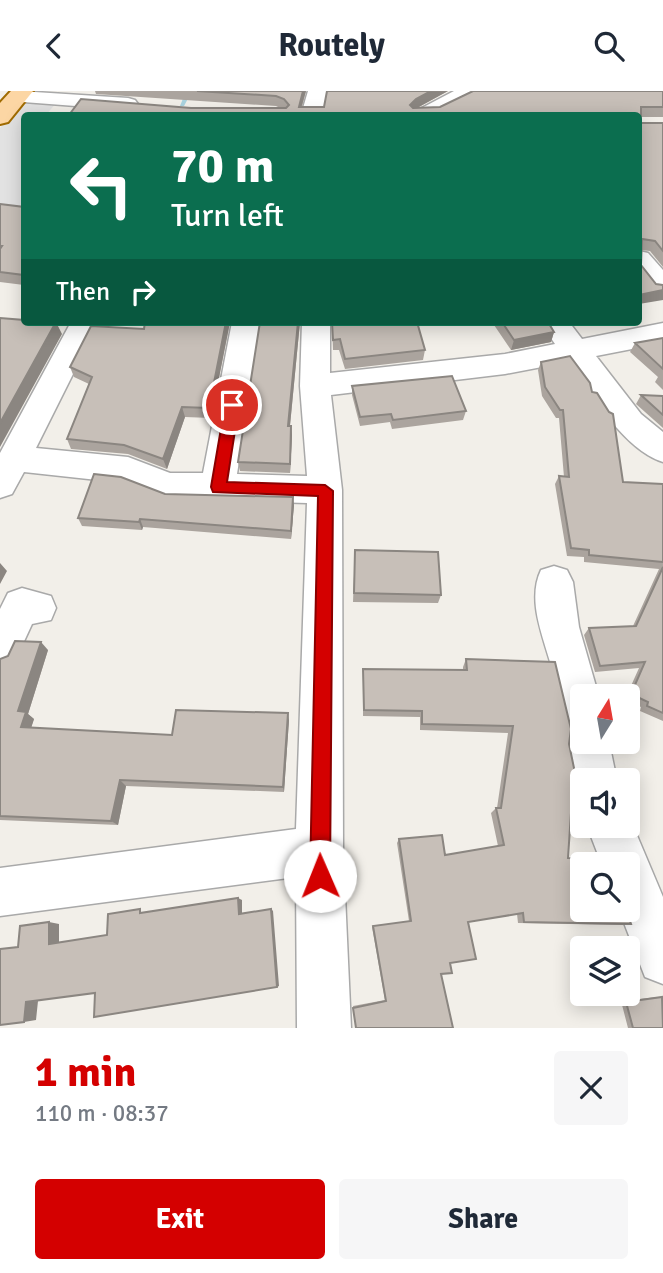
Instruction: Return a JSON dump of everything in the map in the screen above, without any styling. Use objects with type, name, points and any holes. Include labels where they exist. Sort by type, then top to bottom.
[{"type":"main road","points":[[0,117],[19,94]]},
{"type":"street","points":[[313,112],[318,91]]},
{"type":"street","points":[[429,112],[470,91]]},
{"type":"street","points":[[19,94],[153,106]]},
{"type":"street","points":[[642,262],[663,287]]},
{"type":"street","points":[[83,326],[7,471],[128,470],[168,486],[325,491]]},
{"type":"street","points":[[218,487],[245,326]]},
{"type":"street","points":[[316,326],[315,386],[325,491],[319,850],[324,1028]]},
{"type":"street","points":[[557,326],[573,351],[630,422],[663,450]]},
{"type":"street","points":[[315,386],[505,364],[663,333]]},
{"type":"street","points":[[554,582],[559,627],[576,684]]},
{"type":"street","points":[[0,650],[22,605],[37,608]]},
{"type":"street","points":[[0,892],[319,850]]},
{"type":"street","points":[[640,901],[663,959]]},
{"type":"shaded area","points":[[26,100],[56,103],[48,112],[21,112],[21,280],[0,276],[0,128]]},
{"type":"building","points":[[197,91],[303,91],[299,107],[324,107],[327,91],[431,91],[416,99],[410,105],[413,108],[440,107],[473,91],[663,91],[663,107],[641,107],[641,112],[71,112],[81,99],[191,108],[286,108],[289,105],[276,96]]},
{"type":"building","points":[[642,123],[663,123],[663,251],[655,241],[642,239]]},
{"type":"building","points":[[0,204],[21,207],[21,275],[0,272]]},
{"type":"building","points":[[642,266],[656,284],[663,285],[663,290],[642,294]]},
{"type":"building","points":[[0,318],[21,320],[21,326],[54,326],[0,423]]},
{"type":"building","points":[[91,326],[144,329],[144,326],[225,326],[209,408],[182,407],[163,459],[124,445],[67,439],[92,377],[70,367]]},
{"type":"building","points":[[259,326],[298,326],[288,426],[291,426],[290,464],[238,462]]},
{"type":"building","points":[[332,326],[418,326],[425,350],[345,359],[340,339],[333,340]]},
{"type":"building","points":[[505,326],[550,326],[554,332],[514,340]]},
{"type":"building","points":[[663,338],[663,369],[635,343]]},
{"type":"building","points":[[570,356],[590,383],[592,392],[597,393],[613,414],[623,482],[663,484],[663,562],[589,555],[589,550],[571,548],[559,476],[569,477],[563,410],[560,410],[545,387],[541,362]]},
{"type":"building","points":[[452,376],[466,411],[393,420],[391,414],[360,417],[352,386]]},
{"type":"building","points":[[641,395],[663,396],[663,415]]},
{"type":"building","points":[[94,474],[121,477],[165,494],[293,497],[291,531],[140,519],[139,522],[78,518]]},
{"type":"building","points":[[355,550],[438,552],[441,595],[354,593]]},
{"type":"building","points":[[663,567],[663,713],[647,706],[648,702],[640,698],[640,684],[635,684],[645,662],[600,666],[589,628],[636,626]]},
{"type":"building","points":[[15,641],[41,642],[18,711],[26,712],[21,727],[172,735],[176,710],[288,713],[283,787],[120,780],[111,821],[0,816],[0,659],[8,656]]},
{"type":"building","points":[[466,659],[555,662],[570,725],[569,744],[574,768],[570,768],[570,922],[631,924],[524,922],[523,913],[468,922],[476,959],[450,963],[452,973],[441,974],[453,1028],[356,1028],[353,1008],[386,1001],[373,926],[411,921],[399,839],[442,835],[445,855],[504,845],[496,808],[501,808],[513,726],[422,724],[422,711],[364,710],[363,669],[467,670]]},
{"type":"building","points":[[238,898],[239,914],[271,909],[277,987],[94,1017],[95,993],[26,1002],[24,1022],[0,1025],[0,949],[18,947],[20,926],[49,922],[49,944],[107,935],[108,914],[140,909],[140,913]]},
{"type":"building","points":[[662,997],[663,1028],[633,1028],[627,1006],[640,1006],[640,1000]]},
{"type":"waterway","points":[[182,105],[189,91]]},
{"type":"route","points":[[232,405],[218,487],[325,491],[320,876]]}]
